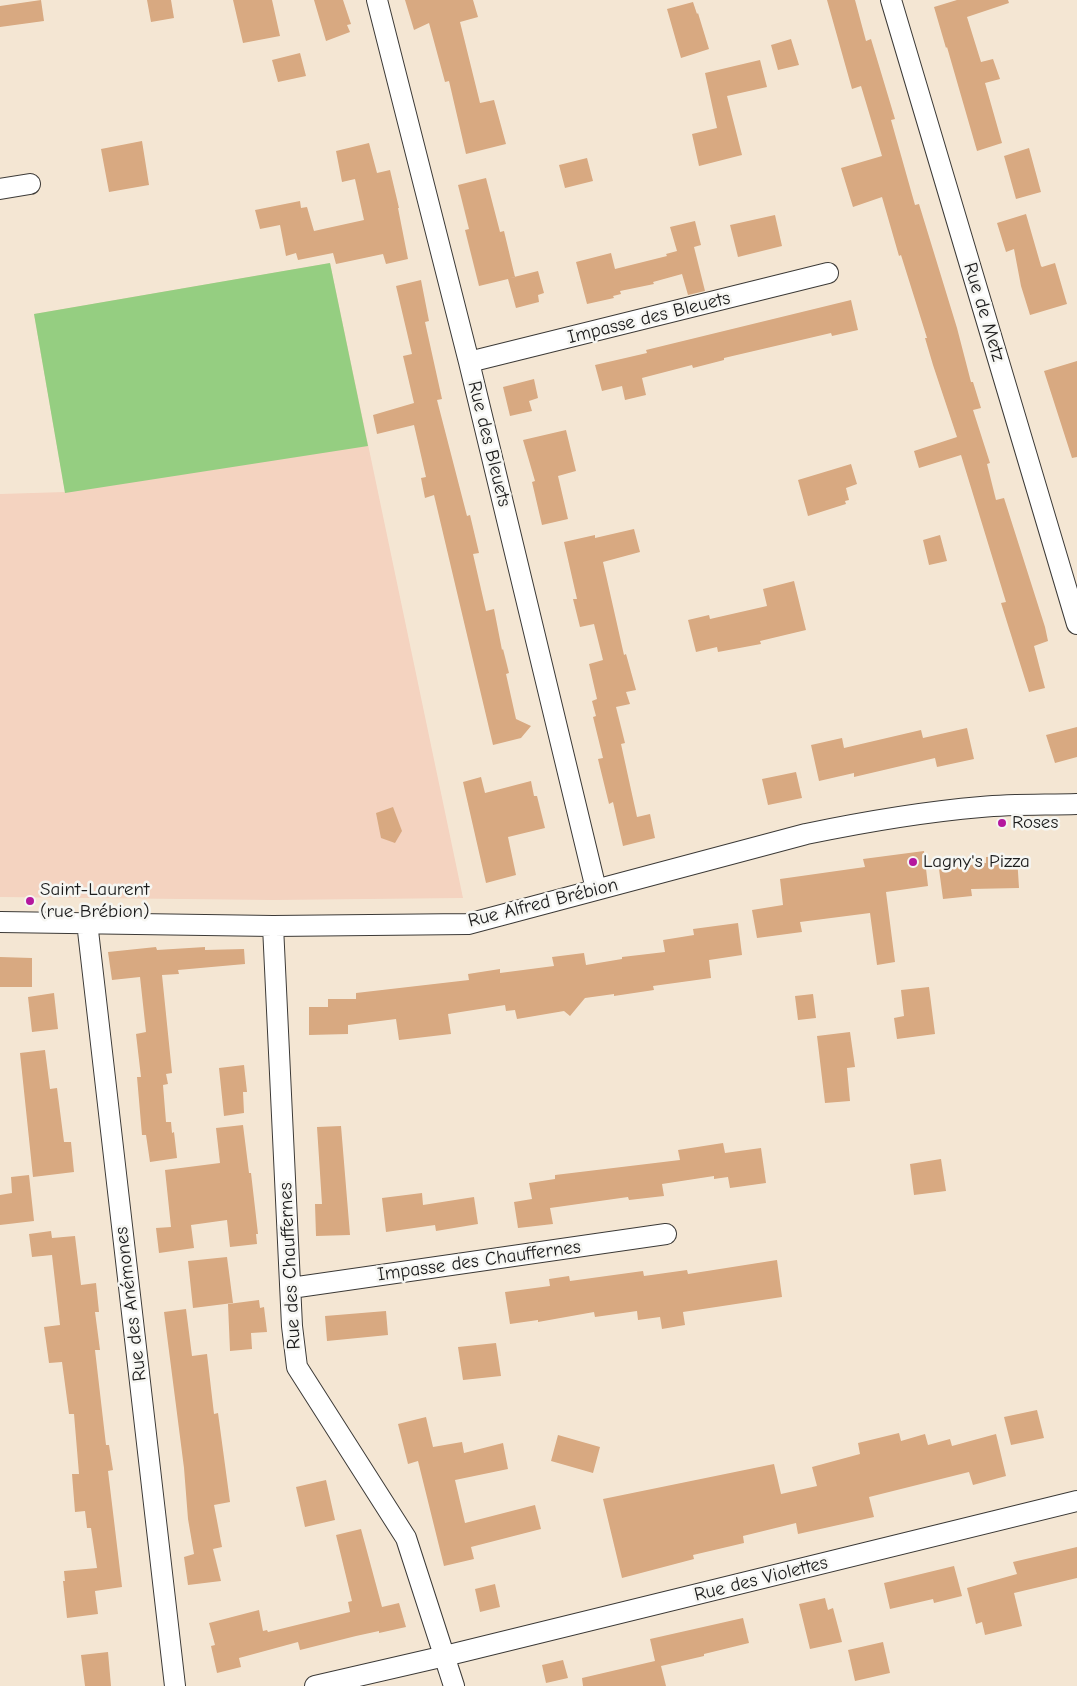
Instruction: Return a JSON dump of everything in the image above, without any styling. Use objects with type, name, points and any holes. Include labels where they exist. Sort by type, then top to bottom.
[{"type":"street","name":"Rue des Bleuets","points":[[377,0],[469,362],[596,889]]},
{"type":"street","name":"Rue de Metz","points":[[891,0],[1077,624]]},
{"type":"street","points":[[0,189],[30,184]]},
{"type":"street","name":"Impasse des Bleuets","points":[[469,362],[828,273]]},
{"type":"street","name":"Rue Alfred Brébion","points":[[0,922],[273,926],[468,924],[565,900],[596,889],[806,834],[892,818],[982,807],[1077,804]]},
{"type":"street","name":"Rue des Anémones","points":[[87,922],[175,1686]]},
{"type":"street","name":"Rue des Chauffernes","points":[[273,926],[292,1326],[297,1367],[406,1538],[454,1686]]},
{"type":"street","name":"Impasse des Chauffernes","points":[[291,1288],[666,1234]]},
{"type":"street","name":"Rue des Violettes","points":[[315,1686],[445,1656],[1077,1501]]},
{"type":"shaded area","points":[[330,263],[463,898],[273,900],[0,897],[0,494],[65,492],[34,314]]},
{"type":"green space","points":[[330,263],[368,446],[65,493],[34,314]]},
{"type":"building","points":[[41,0],[44,21],[0,27],[0,6]]},
{"type":"building","points":[[147,0],[171,0],[174,18],[151,22]]},
{"type":"building","points":[[233,0],[272,0],[280,36],[243,43]]},
{"type":"building","points":[[314,0],[343,0],[351,24],[347,25],[350,32],[326,41]]},
{"type":"building","points":[[405,0],[473,0],[478,17],[460,22],[480,103],[494,100],[506,144],[466,154],[449,81],[445,82],[429,23],[414,30]]},
{"type":"building","points":[[827,0],[855,0],[866,41],[871,39],[895,119],[891,120],[915,205],[919,204],[957,328],[971,382],[973,382],[981,408],[973,410],[990,463],[987,464],[996,500],[1004,498],[1045,627],[1048,641],[1034,646],[1045,688],[1029,692],[1001,603],[1006,602],[961,455],[919,468],[914,451],[957,437],[882,197],[853,207],[841,168],[882,156],[861,86],[852,89]]},
{"type":"building","points":[[957,0],[1008,0],[1009,3],[967,17],[981,62],[993,59],[1000,79],[985,83],[1002,143],[977,151],[934,7]]},
{"type":"building","points":[[693,2],[709,49],[681,58],[667,9]]},
{"type":"building","points":[[791,39],[799,65],[778,70],[771,45]]},
{"type":"building","points":[[300,53],[306,76],[278,82],[272,60]]},
{"type":"building","points":[[760,60],[767,87],[727,96],[742,155],[699,166],[692,134],[717,128],[705,73]]},
{"type":"building","points":[[142,141],[149,185],[109,192],[101,149]]},
{"type":"building","points":[[369,143],[377,173],[390,170],[408,259],[386,264],[383,254],[336,264],[333,253],[298,260],[296,253],[286,256],[280,225],[260,229],[255,210],[300,201],[301,208],[307,207],[314,231],[364,220],[355,179],[342,182],[336,151]]},
{"type":"building","points":[[1029,148],[1041,192],[1016,199],[1004,156]]},
{"type":"building","points":[[587,158],[593,181],[565,188],[559,165]]},
{"type":"building","points":[[486,178],[500,232],[504,231],[515,277],[538,271],[544,293],[538,295],[539,302],[516,308],[508,279],[479,286],[465,230],[469,229],[458,185]]},
{"type":"building","points":[[1026,214],[1041,266],[1055,263],[1067,304],[1030,315],[1021,286],[1014,249],[1006,252],[997,223]]},
{"type":"building","points":[[775,215],[782,246],[738,257],[730,225]]},
{"type":"building","points":[[695,221],[701,245],[694,247],[705,291],[688,295],[682,274],[653,282],[654,284],[620,291],[621,294],[613,296],[614,298],[587,304],[576,262],[611,253],[615,269],[667,256],[666,254],[677,251],[670,227]]},
{"type":"building","points":[[421,280],[429,321],[425,322],[442,399],[437,400],[467,516],[470,515],[479,553],[473,554],[486,611],[494,609],[502,650],[509,673],[506,674],[516,719],[531,726],[521,738],[493,745],[434,495],[425,498],[421,478],[426,477],[414,425],[377,434],[373,415],[414,403],[403,356],[412,354],[396,286]]},
{"type":"building","points":[[851,300],[858,330],[832,336],[831,333],[724,358],[724,360],[693,368],[692,365],[642,378],[646,395],[625,400],[622,386],[602,391],[595,365],[647,353],[646,350]]},
{"type":"building","points":[[1077,361],[1077,457],[1072,458],[1044,371]]},
{"type":"building","points":[[534,379],[538,398],[529,401],[532,411],[510,416],[503,387]]},
{"type":"building","points":[[566,430],[576,471],[558,476],[568,519],[542,525],[532,482],[535,481],[523,440]]},
{"type":"building","points":[[851,464],[857,484],[846,488],[849,500],[845,501],[846,504],[808,516],[798,480]]},
{"type":"building","points":[[634,529],[640,552],[603,562],[624,655],[626,654],[636,690],[626,692],[630,704],[616,707],[625,743],[621,744],[637,817],[650,814],[655,838],[623,846],[613,802],[609,804],[598,759],[603,758],[593,717],[596,716],[592,701],[597,699],[589,664],[603,660],[594,624],[580,627],[573,599],[577,599],[564,542],[595,535],[595,538]]},
{"type":"building","points":[[940,535],[947,561],[929,565],[923,540]]},
{"type":"building","points":[[794,581],[806,630],[760,641],[761,644],[718,652],[717,647],[696,652],[688,620],[709,615],[710,619],[767,606],[763,589]]},
{"type":"building","points":[[1077,727],[1077,757],[1055,763],[1046,735]]},
{"type":"building","points":[[967,728],[974,759],[937,767],[935,758],[854,777],[854,773],[819,781],[811,745],[842,738],[844,748],[921,730],[923,738]]},
{"type":"building","points":[[796,772],[802,798],[768,805],[762,779]]},
{"type":"building","points":[[481,777],[485,793],[531,781],[545,828],[508,837],[516,875],[486,883],[463,782]]},
{"type":"building","points":[[393,807],[402,831],[395,843],[381,838],[376,813]]},
{"type":"building","points":[[924,851],[928,886],[886,892],[895,962],[877,965],[870,913],[800,922],[802,932],[757,938],[752,910],[783,905],[780,879],[865,867],[863,859]]},
{"type":"building","points":[[1017,856],[1019,888],[971,889],[972,896],[943,899],[939,869],[986,863],[986,857]]},
{"type":"building","points":[[738,923],[742,955],[709,960],[711,978],[653,986],[654,990],[585,998],[570,1016],[564,1011],[517,1019],[515,1010],[506,1011],[505,1005],[448,1014],[451,1034],[399,1040],[396,1019],[348,1025],[348,1034],[309,1035],[309,1007],[328,1007],[328,999],[356,999],[356,993],[469,980],[468,974],[500,969],[500,973],[554,966],[552,957],[584,953],[586,965],[622,959],[622,957],[665,952],[663,940],[694,935],[693,929]]},
{"type":"building","points":[[156,947],[157,950],[205,947],[205,950],[244,949],[245,964],[178,970],[179,974],[162,975],[172,1073],[166,1074],[168,1084],[163,1085],[166,1122],[171,1122],[177,1158],[150,1162],[146,1135],[142,1135],[137,1077],[141,1077],[136,1034],[146,1032],[140,977],[112,980],[108,952]]},
{"type":"building","points":[[0,957],[32,958],[32,987],[0,987]]},
{"type":"building","points":[[929,987],[935,1034],[897,1039],[894,1018],[904,1016],[901,990]]},
{"type":"building","points":[[54,993],[58,1029],[32,1032],[28,997]]},
{"type":"building","points":[[813,994],[816,1018],[798,1020],[795,996]]},
{"type":"building","points":[[850,1032],[855,1067],[847,1068],[850,1101],[825,1103],[817,1036]]},
{"type":"building","points":[[45,1050],[50,1089],[57,1088],[64,1142],[71,1142],[74,1172],[33,1177],[20,1053]]},
{"type":"building","points":[[244,1065],[247,1092],[243,1092],[244,1113],[224,1116],[219,1068]]},
{"type":"building","points":[[243,1125],[249,1173],[251,1173],[258,1234],[256,1234],[257,1244],[230,1247],[227,1220],[191,1225],[194,1248],[159,1253],[156,1228],[171,1227],[165,1170],[220,1163],[216,1128]]},
{"type":"building","points":[[341,1126],[350,1235],[316,1236],[315,1204],[322,1204],[317,1127]]},
{"type":"building","points":[[723,1143],[725,1153],[761,1148],[766,1183],[730,1188],[728,1177],[714,1179],[714,1176],[662,1184],[664,1196],[629,1200],[628,1197],[550,1208],[553,1224],[518,1228],[514,1202],[532,1199],[529,1183],[555,1179],[555,1175],[680,1160],[678,1150]]},
{"type":"building","points":[[941,1159],[946,1191],[914,1195],[910,1164]]},
{"type":"building","points":[[29,1175],[34,1221],[0,1225],[0,1195],[12,1193],[11,1177]]},
{"type":"building","points":[[422,1193],[423,1205],[474,1197],[478,1224],[436,1231],[435,1225],[386,1232],[382,1198]]},
{"type":"building","points":[[51,1231],[52,1238],[75,1236],[81,1285],[96,1283],[99,1312],[95,1312],[100,1350],[95,1350],[106,1445],[109,1445],[113,1470],[108,1471],[122,1587],[95,1591],[98,1614],[67,1618],[63,1581],[65,1581],[64,1571],[97,1568],[91,1528],[87,1528],[85,1511],[75,1512],[72,1474],[79,1474],[74,1414],[69,1414],[62,1362],[49,1363],[44,1327],[60,1325],[52,1255],[32,1257],[29,1234]]},
{"type":"building","points":[[227,1257],[233,1303],[193,1308],[188,1261]]},
{"type":"building","points":[[777,1260],[782,1297],[683,1312],[685,1325],[662,1329],[660,1317],[638,1320],[637,1311],[595,1317],[594,1312],[538,1322],[538,1320],[510,1324],[505,1292],[550,1286],[549,1279],[569,1276],[570,1281],[643,1271],[644,1276],[687,1270],[688,1274]]},
{"type":"building","points":[[259,1300],[260,1308],[264,1307],[267,1332],[251,1333],[252,1349],[230,1351],[228,1304]]},
{"type":"building","points":[[186,1309],[192,1356],[207,1354],[214,1414],[218,1413],[230,1502],[214,1505],[222,1547],[213,1549],[221,1581],[188,1585],[184,1557],[194,1554],[188,1519],[184,1468],[164,1312]]},
{"type":"building","points":[[386,1311],[388,1335],[327,1341],[325,1316]]},
{"type":"building","points":[[496,1343],[501,1376],[463,1380],[458,1347]]},
{"type":"building","points":[[1037,1410],[1044,1438],[1011,1445],[1004,1417]]},
{"type":"building","points":[[426,1417],[433,1447],[462,1442],[464,1453],[503,1443],[508,1469],[455,1480],[465,1523],[535,1505],[541,1529],[471,1547],[474,1559],[444,1566],[418,1461],[408,1464],[398,1424]]},
{"type":"building","points":[[899,1433],[901,1441],[925,1434],[928,1445],[950,1439],[952,1446],[996,1434],[1006,1476],[973,1485],[969,1472],[869,1497],[874,1517],[798,1534],[796,1523],[743,1536],[744,1543],[693,1555],[694,1559],[622,1578],[603,1499],[774,1464],[781,1494],[817,1486],[812,1467],[860,1454],[858,1443]]},
{"type":"building","points":[[558,1435],[600,1447],[593,1473],[551,1461]]},
{"type":"building","points":[[326,1480],[335,1520],[305,1527],[296,1487]]},
{"type":"building","points":[[361,1529],[382,1607],[399,1603],[406,1627],[379,1633],[379,1631],[300,1650],[298,1642],[239,1658],[241,1667],[217,1673],[211,1646],[215,1645],[209,1623],[259,1610],[263,1631],[267,1630],[268,1632],[350,1612],[348,1602],[352,1601],[336,1535]]},
{"type":"building","points":[[1077,1547],[1077,1578],[1014,1593],[1022,1626],[985,1635],[982,1622],[976,1624],[967,1588],[1017,1574],[1013,1562]]},
{"type":"building","points":[[954,1566],[962,1596],[934,1603],[933,1599],[890,1609],[884,1583]]},
{"type":"building","points":[[495,1584],[500,1607],[480,1612],[475,1589]]},
{"type":"building","points":[[825,1598],[828,1610],[833,1608],[842,1642],[810,1649],[799,1604]]},
{"type":"building","points":[[743,1618],[749,1643],[661,1666],[666,1686],[583,1686],[582,1678],[655,1661],[650,1639]]},
{"type":"building","points":[[883,1642],[890,1673],[855,1681],[848,1650]]},
{"type":"building","points":[[108,1652],[111,1686],[85,1686],[81,1655]]},
{"type":"building","points":[[563,1660],[568,1678],[546,1683],[542,1665]]},
{"type":"place","name":"Roses","points":[[1002,823]]},
{"type":"place","name":"Lagny's Pizza","points":[[913,862]]},
{"type":"place","name":"Saint-Laurent (rue Brébion)","points":[[30,901]]}]
